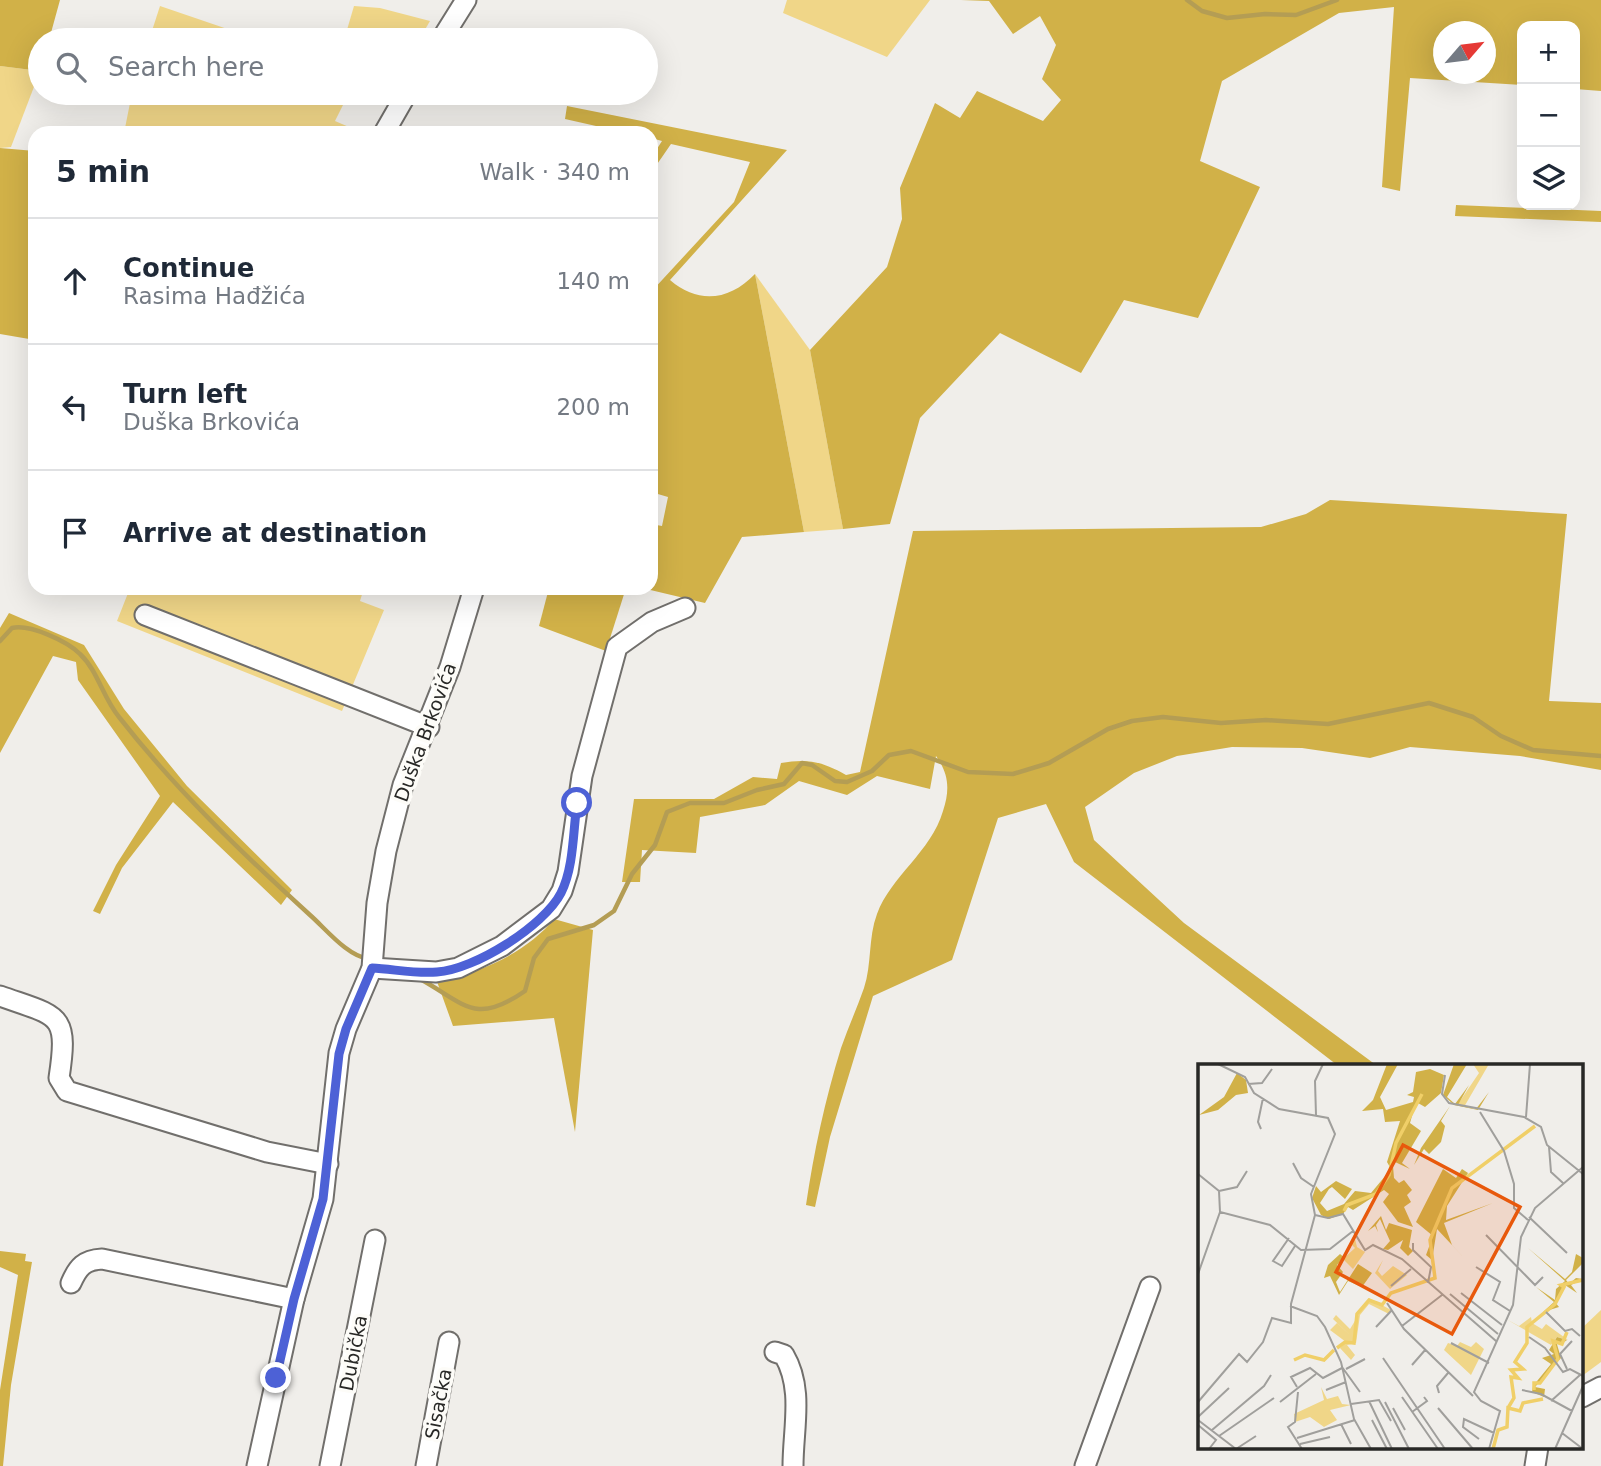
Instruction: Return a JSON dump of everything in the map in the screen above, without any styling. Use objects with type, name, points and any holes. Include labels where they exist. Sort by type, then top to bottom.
[{"type":"street","points":[[448,28],[466,0]]},
{"type":"street","points":[[388,126],[400,105]]},
{"type":"street","name":"Duška Brkovića","points":[[257,1466],[294,1299],[323,1199],[339,1054],[346,1029],[372,968],[386,851],[403,785],[429,727],[472,595]]},
{"type":"street","points":[[372,968],[436,972],[458,968],[502,946],[551,909],[562,891],[568,872],[583,776],[617,647],[652,622],[685,608]]},
{"type":"street","points":[[145,615],[429,727]]},
{"type":"street","points":[[0,996],[45,1013],[58,1024],[65,1040],[59,1078],[63,1088],[70,1092],[267,1152],[328,1164]]},
{"type":"street","name":"Dubička","points":[[330,1466],[375,1240]]},
{"type":"street","points":[[71,1283],[81,1265],[89,1260],[102,1259],[294,1299]]},
{"type":"street","points":[[1085,1466],[1150,1287]]},
{"type":"street","name":"Sisačka","points":[[426,1466],[449,1342]]},
{"type":"street","points":[[775,1352],[784,1355],[793,1374],[797,1410],[793,1466]]},
{"type":"street","points":[[1584,1396],[1601,1387]]},
{"type":"street","points":[[1535,1466],[1538,1448]]},
{"type":"shaded area","points":[[0,0],[60,0],[52,28],[28,28],[28,70],[0,66]]},
{"type":"shaded area","points":[[787,0],[930,0],[887,57],[783,13]]},
{"type":"shaded area","points":[[961,0],[1601,0],[1601,91],[1580,89],[1580,21],[1517,21],[1517,85],[1496,83],[1496,21],[1433,21],[1433,79],[1410,78],[1400,191],[1382,187],[1394,7],[1339,13],[1222,81],[1200,161],[1260,187],[1198,318],[1124,300],[1081,373],[1000,333],[920,418],[890,524],[843,529],[810,350],[887,267],[902,219],[900,188],[935,103],[960,118],[977,91],[1043,121],[1061,100],[1042,79],[1056,45],[1040,16],[1013,34],[989,1]]},
{"type":"shaded area","points":[[160,6],[225,28],[153,28]]},
{"type":"shaded area","points":[[354,6],[380,8],[430,21],[426,28],[348,28]]},
{"type":"shaded area","points":[[0,66],[28,70],[28,102],[11,147],[0,148]]},
{"type":"shaded area","points":[[130,105],[343,105],[335,121],[347,126],[125,126]]},
{"type":"shaded area","points":[[567,106],[787,150],[670,280],[692,293],[714,296],[735,289],[755,274],[804,532],[742,537],[705,603],[658,592],[658,525],[662,526],[668,497],[658,494],[658,284],[734,202],[750,162],[671,144],[658,163],[658,147],[662,141],[658,140],[658,126],[596,126],[565,119]]},
{"type":"shaded area","points":[[0,148],[28,150],[28,339],[0,334]]},
{"type":"shaded area","points":[[1456,205],[1517,208],[1517,210],[1601,211],[1601,222],[1455,216]]},
{"type":"shaded area","points":[[755,274],[810,350],[843,529],[804,532]]},
{"type":"shaded area","points":[[1330,500],[1567,514],[1549,701],[1601,703],[1601,770],[1520,756],[1410,747],[1370,758],[1302,748],[1232,747],[1177,756],[1134,773],[1085,807],[1094,840],[1184,923],[1375,1064],[1336,1064],[1074,862],[1046,804],[998,818],[952,960],[873,996],[830,1137],[815,1207],[806,1205],[816,1145],[830,1087],[866,979],[877,914],[883,900],[921,852],[937,826],[947,796],[944,769],[936,756],[930,789],[877,776],[847,795],[799,781],[765,805],[700,817],[696,853],[642,850],[640,882],[622,882],[634,799],[714,799],[753,777],[777,779],[781,763],[815,762],[846,775],[860,772],[913,531],[1261,527],[1306,514]]},
{"type":"shaded area","points":[[127,595],[362,595],[360,601],[384,610],[342,711],[117,621]]},
{"type":"shaded area","points":[[547,595],[624,595],[606,651],[539,626]]},
{"type":"shaded area","points":[[9,613],[84,645],[124,709],[187,786],[292,890],[281,905],[173,802],[122,868],[100,914],[93,911],[116,865],[160,796],[78,680],[76,662],[53,656],[0,753],[0,628]]},
{"type":"shaded area","points":[[554,919],[593,930],[575,1132],[554,1018],[453,1026],[435,976],[467,973],[500,960],[531,941]]},
{"type":"shaded area","points":[[0,1251],[26,1254],[25,1261],[32,1262],[11,1385],[3,1466],[0,1466],[0,1390],[18,1275],[0,1267]]},
{"type":"shaded area","points":[[1601,1310],[1601,1362],[1584,1375],[1584,1326]]},
{"type":"waterway","points":[[1187,0],[1202,11],[1227,18],[1265,14],[1296,15],[1337,0]]},
{"type":"waterway","points":[[0,641],[12,628],[20,627],[58,639],[80,654],[119,717],[187,795],[337,941],[353,953],[369,959]]},
{"type":"waterway","points":[[422,980],[472,1008],[494,1007],[508,1001],[525,991],[534,958],[548,939],[594,925],[614,911],[632,874],[655,845],[667,812],[690,803],[724,803],[757,790],[784,784],[802,763],[812,765],[835,781],[847,782],[872,771],[889,755],[911,751],[968,772],[1013,774],[1049,763],[1108,729],[1132,721],[1163,717],[1221,723],[1266,720],[1328,724],[1429,703],[1473,717],[1501,736],[1533,750],[1601,756]]},
{"type":"route","points":[[276,1378],[294,1299],[323,1199],[339,1054],[346,1029],[372,968],[449,971],[480,959],[535,922],[551,909],[562,891],[568,872],[577,803]]}]
